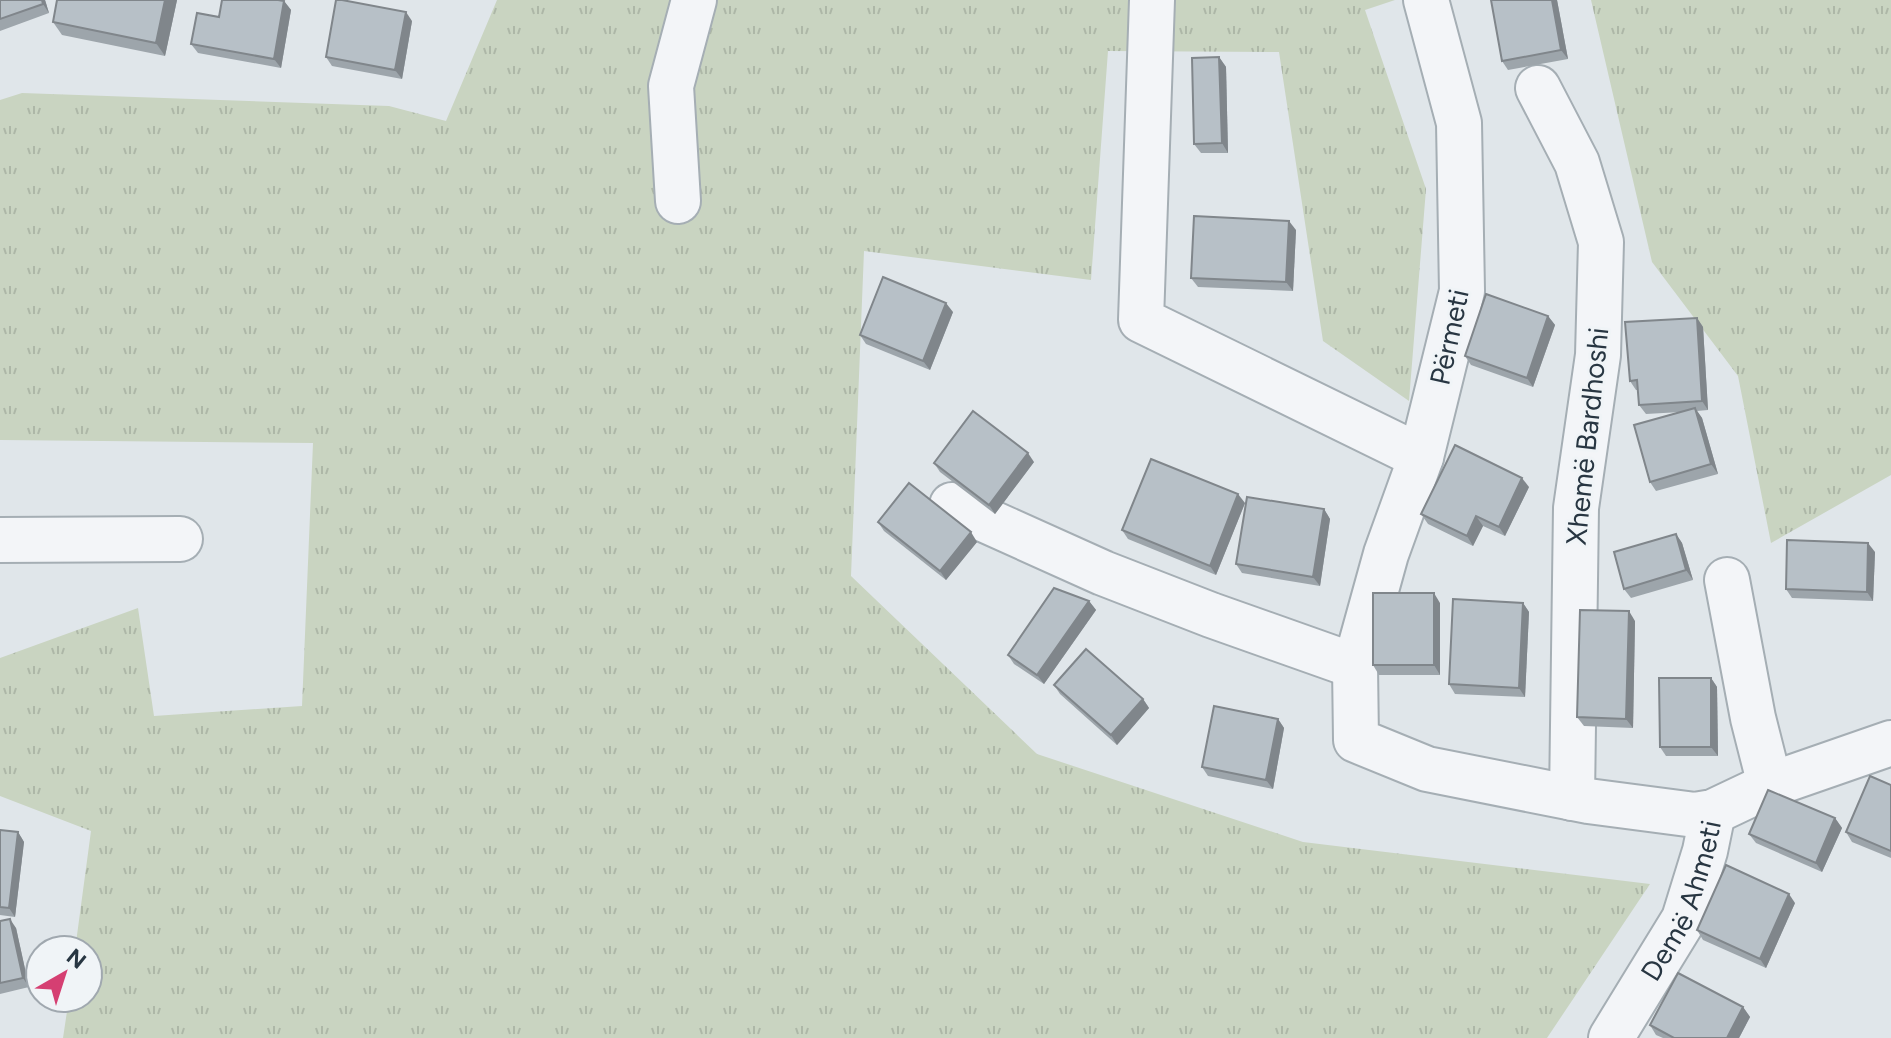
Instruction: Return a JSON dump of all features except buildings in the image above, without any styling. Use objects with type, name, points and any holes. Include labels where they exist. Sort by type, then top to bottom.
[{"type":"street","points":[[678,201],[671,86],[694,0]]},
{"type":"street","points":[[1152,0],[1141,320],[1421,457]]},
{"type":"street","name":"Përmeti","points":[[1426,0],[1459,123],[1462,291],[1421,457],[1386,554],[1355,666],[1356,740],[1427,769],[1572,798],[1695,815],[1713,812]]},
{"type":"street","name":"Xhemë Bardhoshi","points":[[1538,88],[1577,163],[1601,242],[1598,355],[1576,508],[1572,798]]},
{"type":"street","points":[[952,505],[1103,573],[1355,666]]},
{"type":"street","points":[[0,540],[180,539]]},
{"type":"street","points":[[1727,580],[1753,718],[1770,785]]},
{"type":"street","name":"Demë Ahmeti","points":[[1617,1036],[1684,919],[1705,851],[1713,812],[1770,785],[1891,743]]},
{"type":"green space","points":[[497,0],[1395,0],[1365,10],[1426,189],[1409,401],[1323,341],[1279,52],[1108,51],[1091,280],[864,251],[851,576],[1037,754],[1303,842],[1650,884],[1547,1038],[63,1038],[67,1014],[104,1014],[104,934],[77,934],[91,831],[0,796],[0,658],[138,608],[154,716],[302,706],[313,443],[0,440],[0,100],[22,93],[389,106],[446,121]]},
{"type":"green space","points":[[1591,0],[1891,0],[1891,475],[1771,543],[1738,376],[1652,262]]}]
